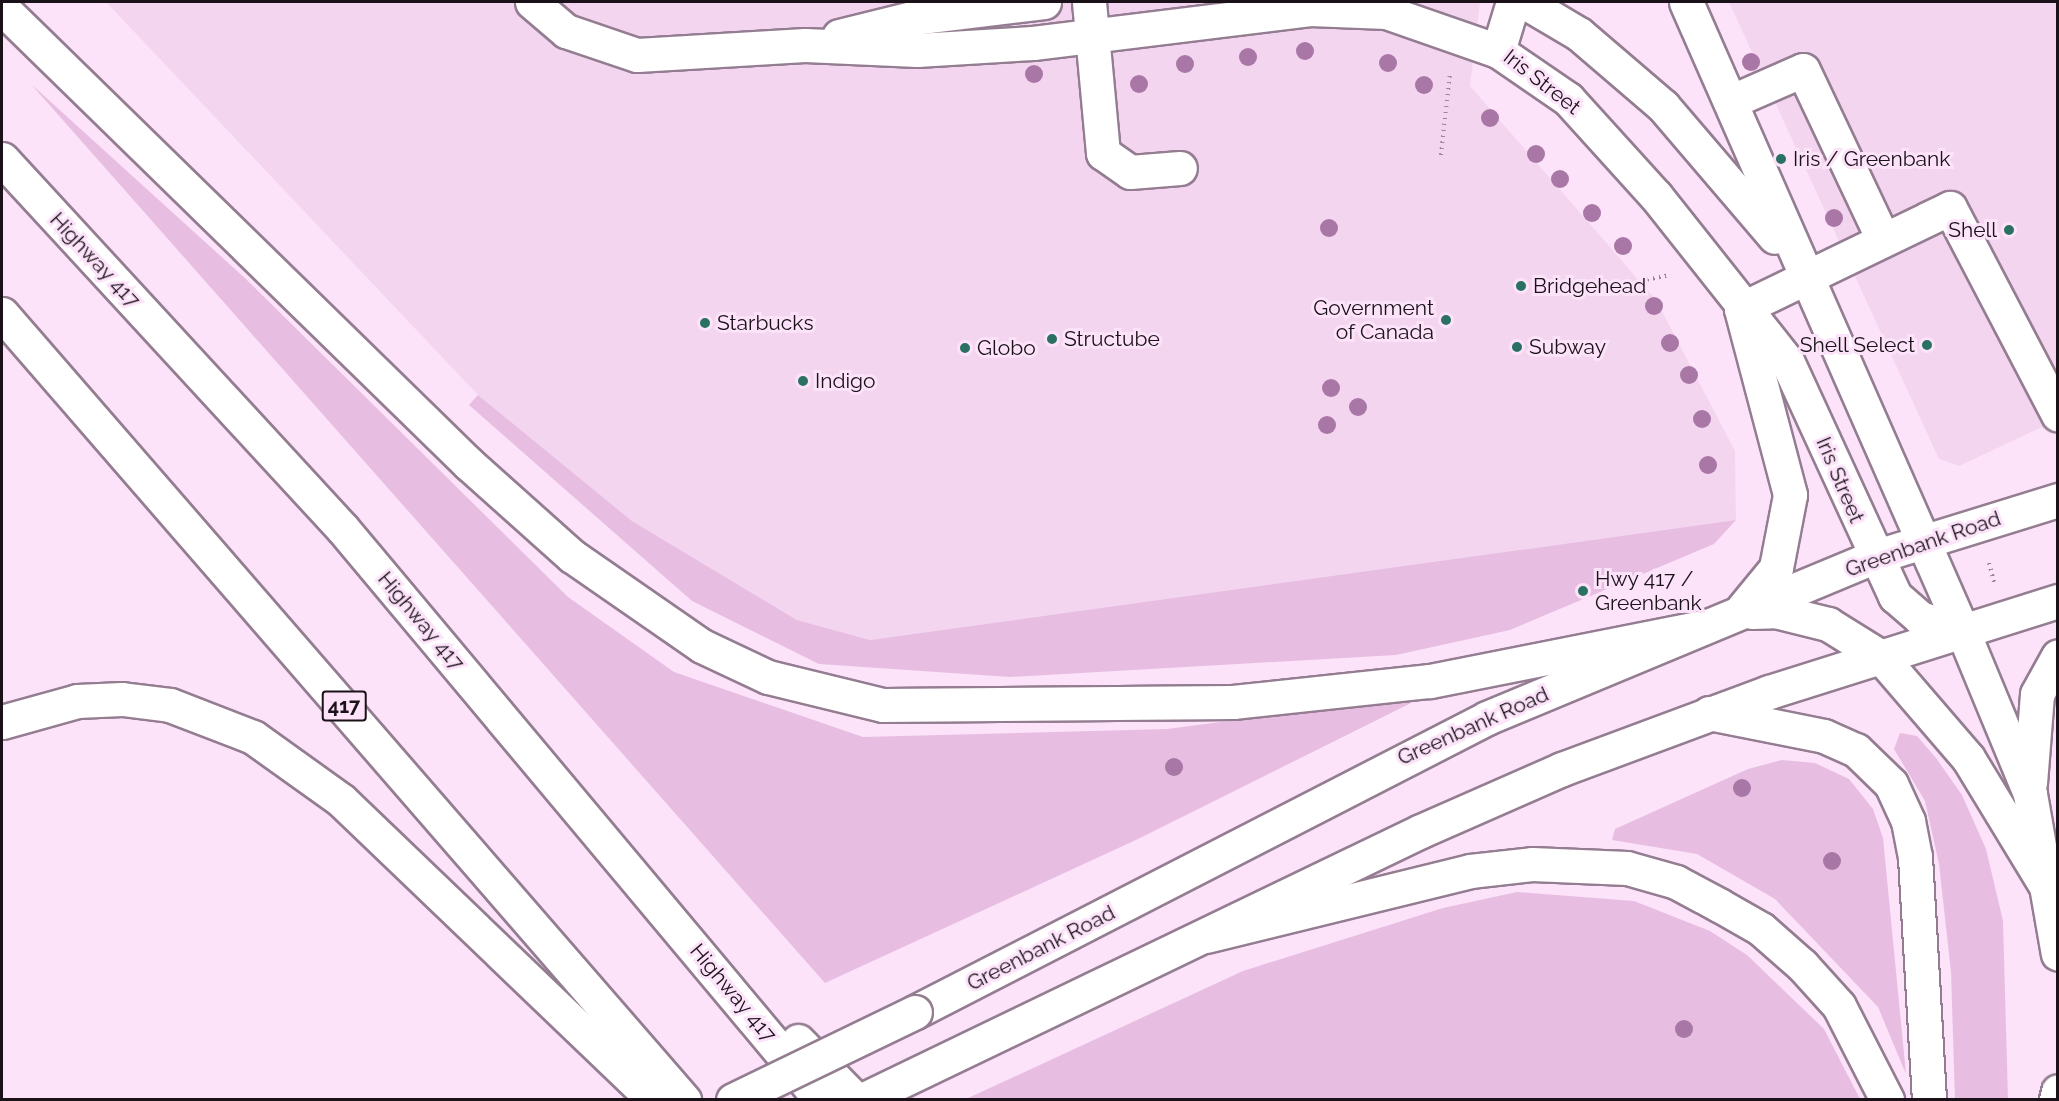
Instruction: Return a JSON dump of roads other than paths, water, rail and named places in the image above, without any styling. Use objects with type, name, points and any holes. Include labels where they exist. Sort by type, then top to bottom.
[{"type":"main road","points":[[532,2],[566,31],[637,55],[805,45],[918,50],[1092,39],[1310,9],[1355,9],[1416,20],[1498,51]]},
{"type":"main road","points":[[805,45],[912,18],[1044,2]]},
{"type":"main road","points":[[1089,2],[1103,153],[1130,172],[1180,168]]},
{"type":"main road","name":"Iris Street","points":[[1513,2],[1498,51],[1548,81],[1599,128],[1741,309],[1786,361],[1874,557],[1894,596],[1920,618],[1963,632]]},
{"type":"main road","points":[[1525,2],[1579,34],[1663,106],[1736,186],[1803,278]]},
{"type":"main road","points":[[1686,2],[1732,101],[1803,278],[1963,632],[2030,794],[2050,893],[2058,954]]},
{"type":"main road","points":[[2,8],[469,464],[572,556],[702,646],[768,677],[883,705],[1222,702],[1430,681],[1702,627]]},
{"type":"main road","points":[[1732,101],[1803,70],[1883,239]]},
{"type":"main road","name":"Highway 417","points":[[2,159],[343,529],[821,1100]]},
{"type":"main road","points":[[1738,613],[1776,568],[1790,495],[1741,309],[1950,208],[2058,416]]},
{"type":"main road","name":"417","points":[[2,314],[684,1100]]},
{"type":"main road","name":"Greenbank Road","points":[[733,1100],[915,1012],[1383,767],[1702,627],[1874,557],[2058,500]]},
{"type":"main road","points":[[862,1100],[1421,831],[1709,712],[2058,601]]},
{"type":"main road","points":[[1738,613],[1800,615],[1854,637],[1881,657],[1968,758],[2050,893]]},
{"type":"main road","points":[[2030,794],[2033,710],[2044,675],[2058,656]]},
{"type":"main road","points":[[2,722],[77,701],[122,699],[170,705],[253,737],[341,800],[654,1100]]},
{"type":"main road","points":[[1709,712],[1824,736],[1856,750],[1891,784],[1908,821],[1915,857],[1929,1100]]},
{"type":"main road","points":[[1206,936],[1470,871],[1532,864],[1628,868],[1676,882],[1719,905],[1761,929],[1802,965],[1839,1006],[1887,1100]]},
{"type":"main road","points":[[635,877],[856,1100]]},
{"type":"main road","points":[[2056,1100],[2058,1091]]},
{"type":"place","name":"Iris / Greenbank","points":[[1781,159]]},
{"type":"place","name":"Shell","points":[[2009,230]]},
{"type":"place","name":"Bridgehead","points":[[1521,286]]},
{"type":"place","name":"Government of Canada","points":[[1446,320]]},
{"type":"place","name":"Starbucks","points":[[705,323]]},
{"type":"place","name":"Structube","points":[[1052,339]]},
{"type":"place","name":"Shell Select","points":[[1927,345]]},
{"type":"place","name":"Subway","points":[[1517,347]]},
{"type":"place","name":"Globo","points":[[965,348]]},
{"type":"place","name":"Indigo","points":[[803,381]]},
{"type":"place","name":"Hwy 417 / Greenbank","points":[[1583,591]]}]
